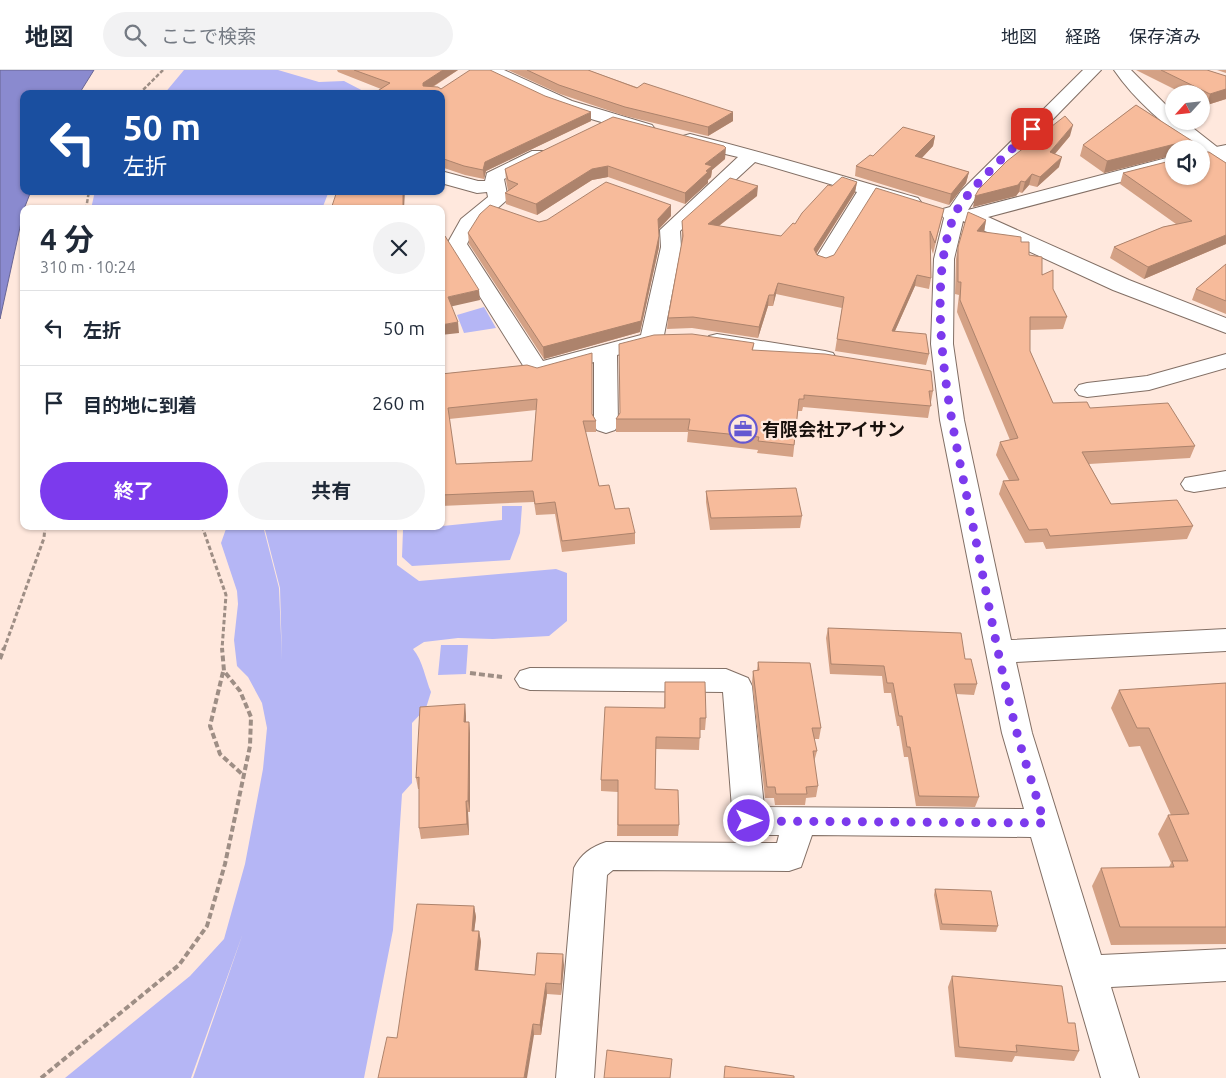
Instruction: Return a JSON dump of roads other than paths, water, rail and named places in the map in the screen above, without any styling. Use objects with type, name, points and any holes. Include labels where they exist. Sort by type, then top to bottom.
[{"type":"street","points":[[491,70],[526,89],[612,120],[668,136],[752,155],[962,215],[1121,285],[1226,326]]},
{"type":"street","points":[[1093,70],[968,195],[962,215],[947,243],[942,289],[942,344],[936,376],[961,471],[1017,733],[1090,972],[1120,1078]]},
{"type":"street","points":[[1122,70],[1136,89],[1166,118],[1217,156]]},
{"type":"street","points":[[586,133],[612,120]]},
{"type":"street","points":[[552,149],[494,176],[492,196],[468,221],[460,232],[457,244],[537,370],[652,338],[684,337],[848,362]]},
{"type":"street","points":[[652,338],[671,247],[670,230],[678,210],[752,155]]},
{"type":"street","points":[[962,215],[1165,164]]},
{"type":"street","points":[[445,178],[477,187],[492,196],[514,216]]},
{"type":"street","points":[[824,261],[869,189]]},
{"type":"street","points":[[606,351],[606,424]]},
{"type":"street","points":[[1087,390],[1143,385],[1226,361]]},
{"type":"street","points":[[1194,484],[1226,479]]},
{"type":"street","points":[[999,652],[1226,640]]},
{"type":"street","points":[[530,679],[726,680],[737,686],[749,821],[1044,823]]},
{"type":"street","points":[[575,1078],[591,868],[606,856],[789,857],[800,821]]},
{"type":"street","points":[[1090,972],[1226,965]]},
{"type":"place","name":"有限会社アイサン","points":[[743,429]]}]
